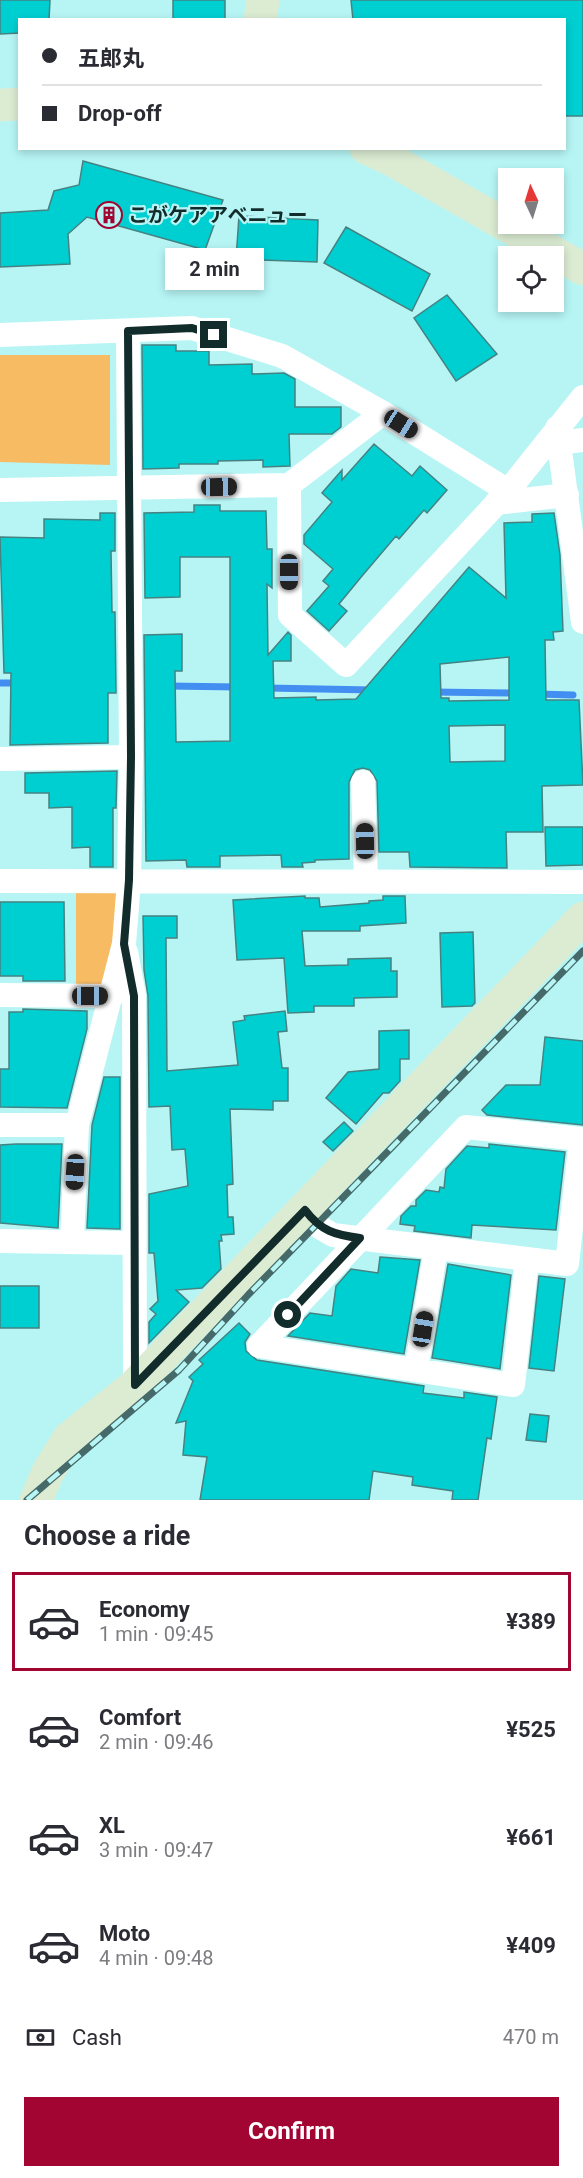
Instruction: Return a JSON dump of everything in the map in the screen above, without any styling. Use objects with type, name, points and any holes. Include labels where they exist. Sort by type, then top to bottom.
[{"type":"street","points":[[260,18],[263,0]]},
{"type":"street","points":[[0,105],[18,105]]},
{"type":"street","points":[[370,150],[583,269]]},
{"type":"street","points":[[0,335],[192,328],[282,356],[383,413],[502,497],[567,495]]},
{"type":"street","points":[[72,1241],[77,1125],[124,944],[129,880],[131,757],[127,488],[128,331]]},
{"type":"street","points":[[289,485],[290,615],[346,665],[558,436],[583,397]]},
{"type":"street","points":[[0,490],[289,485],[383,413]]},
{"type":"street","points":[[558,436],[583,440]]},
{"type":"street","points":[[558,436],[583,622]]},
{"type":"street","points":[[0,759],[131,757]]},
{"type":"street","points":[[363,782],[366,881]]},
{"type":"street","points":[[0,881],[583,882]]},
{"type":"street","points":[[36,1500],[48,1472],[69,1438],[135,1385],[583,918]]},
{"type":"street","points":[[124,944],[134,996],[135,1385]]},
{"type":"street","points":[[0,995],[112,996]]},
{"type":"street","points":[[0,1125],[77,1125]]},
{"type":"street","points":[[305,1210],[316,1225],[333,1235],[360,1238],[567,1264],[581,1139],[466,1126],[360,1238],[259,1346],[513,1384],[527,1259]]},
{"type":"street","points":[[0,1241],[135,1243]]},
{"type":"street","points":[[416,1370],[436,1248]]},
{"type":"shaded area","points":[[0,355],[110,355],[110,465],[0,462]]},
{"type":"shaded area","points":[[119,889],[120,909],[100,992],[76,992],[76,890]]},
{"type":"building","points":[[0,0],[50,0],[49,18],[18,18],[18,33],[0,34]]},
{"type":"building","points":[[173,0],[225,0],[225,18],[173,18]]},
{"type":"building","points":[[351,0],[583,0],[583,116],[566,116],[566,18],[353,18]]},
{"type":"building","name":"こがケアアベニュー","points":[[83,161],[223,200],[205,250],[87,217],[68,234],[70,264],[0,267],[0,213],[48,210],[54,191],[79,185]]},
{"type":"building","points":[[239,216],[318,220],[317,262],[236,259]]},
{"type":"building","points":[[346,227],[430,274],[412,311],[324,263]]},
{"type":"building","points":[[447,295],[497,354],[456,381],[414,318]]},
{"type":"building","points":[[142,345],[176,345],[176,351],[209,351],[209,365],[252,364],[252,374],[284,373],[295,379],[295,407],[341,407],[341,427],[332,434],[289,434],[290,466],[263,467],[263,460],[218,461],[218,464],[179,464],[179,468],[143,469]]},
{"type":"building","points":[[374,444],[412,476],[420,466],[447,490],[427,513],[424,510],[399,539],[396,536],[362,576],[339,604],[347,611],[329,631],[307,611],[329,586],[323,581],[333,569],[304,544],[304,535],[332,502],[322,493],[342,470],[342,480]]},
{"type":"building","points":[[194,505],[220,505],[220,511],[266,511],[267,549],[272,549],[272,588],[267,584],[268,655],[288,632],[291,635],[291,661],[273,661],[274,698],[316,697],[316,700],[356,699],[469,567],[506,598],[504,523],[532,522],[532,514],[554,513],[560,555],[563,631],[553,632],[554,640],[545,640],[546,700],[579,700],[583,785],[542,786],[543,832],[506,832],[507,868],[410,867],[409,852],[379,852],[377,781],[370,770],[363,768],[355,770],[349,782],[349,859],[315,860],[315,862],[302,863],[303,867],[282,867],[281,855],[220,856],[220,867],[187,867],[186,860],[146,861],[144,635],[182,634],[182,671],[175,671],[176,742],[230,741],[230,557],[180,557],[180,597],[145,598],[144,513],[194,512]],"holes":[[[509,657],[509,700],[449,701],[449,698],[441,698],[440,664]],[[505,725],[505,761],[450,762],[449,726]]]},
{"type":"building","points":[[100,513],[115,513],[115,551],[111,551],[112,612],[115,612],[116,693],[108,693],[108,743],[10,745],[11,673],[4,673],[0,537],[44,538],[44,519],[100,520]]},
{"type":"building","points":[[117,771],[116,808],[113,808],[113,867],[90,867],[90,847],[72,848],[72,807],[49,808],[49,793],[25,793],[25,773]]},
{"type":"building","points":[[545,827],[583,827],[583,865],[546,866]]},
{"type":"building","points":[[305,896],[305,898],[319,898],[320,907],[369,903],[369,901],[383,900],[383,896],[405,896],[406,923],[360,926],[360,931],[302,931],[305,966],[348,965],[348,959],[391,958],[391,971],[397,971],[397,997],[354,998],[354,1006],[314,1006],[314,1012],[288,1013],[284,958],[237,960],[233,900]]},
{"type":"building","points":[[0,902],[64,902],[65,981],[23,981],[23,976],[0,976]]},
{"type":"building","points":[[143,916],[177,916],[177,938],[166,938],[167,1071],[238,1065],[233,1022],[245,1020],[244,1016],[285,1011],[287,1031],[278,1032],[282,1068],[288,1068],[288,1101],[273,1101],[273,1110],[230,1109],[233,1184],[227,1185],[228,1217],[233,1217],[234,1234],[221,1235],[222,1241],[219,1241],[221,1269],[202,1288],[176,1290],[189,1302],[149,1343],[149,1322],[156,1314],[150,1309],[158,1301],[154,1253],[149,1253],[149,1194],[188,1186],[185,1149],[172,1150],[170,1106],[149,1107],[148,996],[144,970]]},
{"type":"building","points":[[473,932],[475,1003],[472,1006],[442,1007],[440,933]]},
{"type":"building","points":[[23,1009],[87,1011],[87,1029],[67,1108],[0,1107],[0,1069],[9,1069],[9,1012],[23,1012]]},
{"type":"building","points":[[409,1030],[409,1059],[400,1059],[400,1081],[389,1093],[383,1093],[356,1124],[326,1098],[348,1072],[379,1069],[379,1031]]},
{"type":"building","points":[[545,1037],[583,1041],[583,1125],[487,1115],[482,1110],[506,1085],[540,1085]]},
{"type":"building","points":[[104,1077],[120,1077],[120,1229],[87,1228],[92,1125]]},
{"type":"building","points":[[344,1122],[353,1131],[333,1151],[323,1142]]},
{"type":"building","points":[[62,1144],[58,1228],[0,1223],[0,1145]]},
{"type":"building","points":[[489,1144],[565,1152],[556,1230],[472,1225],[471,1238],[414,1231],[415,1226],[400,1224],[401,1216],[411,1206],[416,1206],[416,1200],[426,1190],[439,1192],[440,1187],[444,1188],[446,1169],[467,1146],[489,1148]]},
{"type":"building","points":[[380,1257],[420,1260],[404,1354],[288,1336],[310,1313],[332,1316],[336,1286],[351,1269],[378,1273]]},
{"type":"building","points":[[448,1264],[511,1275],[500,1369],[432,1358]]},
{"type":"building","points":[[539,1276],[565,1279],[554,1371],[529,1368]]},
{"type":"building","points":[[0,1286],[39,1286],[39,1328],[0,1328]]},
{"type":"building","points":[[239,1323],[250,1334],[245,1342],[246,1351],[257,1360],[424,1386],[423,1393],[464,1398],[464,1392],[497,1397],[491,1439],[487,1438],[478,1500],[452,1500],[453,1491],[412,1485],[413,1477],[373,1471],[369,1500],[200,1500],[207,1457],[183,1455],[186,1421],[176,1423],[193,1381],[189,1377],[203,1364],[199,1360]]},
{"type":"building","points":[[530,1414],[549,1416],[546,1442],[526,1440]]},
{"type":"waterway","points":[[0,683],[19,683]]},
{"type":"waterway","points":[[168,686],[238,687]]},
{"type":"waterway","points":[[267,688],[373,690]]},
{"type":"waterway","points":[[432,692],[517,693]]},
{"type":"waterway","points":[[537,694],[573,695]]},
{"type":"railway","points":[[27,1500],[179,1370],[248,1295],[583,951]]},
{"type":"place","name":"こがケアアベニュー","points":[[109,215]]},
{"type":"route","points":[[214,335],[192,328],[128,331],[127,488],[131,757],[129,880],[124,944],[134,996],[135,1385],[305,1210],[316,1225],[333,1235],[360,1238],[288,1315]]}]
